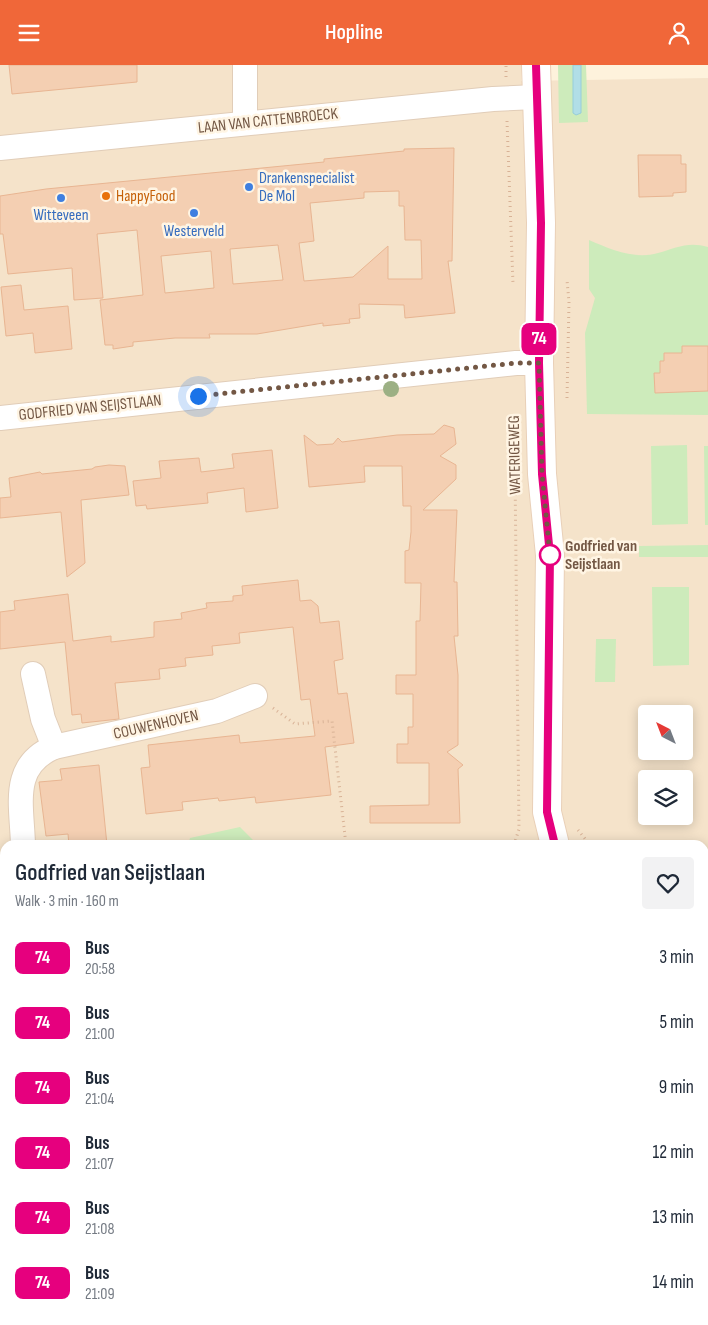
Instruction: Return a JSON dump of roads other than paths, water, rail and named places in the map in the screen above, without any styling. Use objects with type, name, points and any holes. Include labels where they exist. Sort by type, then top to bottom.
[{"type":"street","points":[[245,65],[245,123]]},
{"type":"street","name":"WATERIGEWEG","points":[[536,65],[541,223],[539,363],[542,474],[550,555],[547,812],[554,840]]},
{"type":"street","name":"LAAN VAN CATTENBROECK","points":[[0,148],[506,98],[536,97]]},
{"type":"street","name":"GODFRIED VAN SEIJSTLAAN","points":[[0,418],[516,363],[539,363]]},
{"type":"street","points":[[33,674],[43,719],[54,747]]},
{"type":"street","name":"COUWENHOVEN","points":[[23,840],[22,785],[24,773],[32,761],[42,753],[54,747],[217,711],[255,696]]},
{"type":"water","points":[[573,65],[581,65],[581,113],[576,115],[573,113]]},
{"type":"place","name":"Drankenspecialist De Mol","points":[[249,187]]},
{"type":"place","name":"HappyFood","points":[[106,196]]},
{"type":"place","name":"Witteveen","points":[[61,198]]},
{"type":"place","name":"Westerveld","points":[[194,213]]},
{"type":"place","name":"Godfried van Seijstlaan","points":[[550,555]]}]
